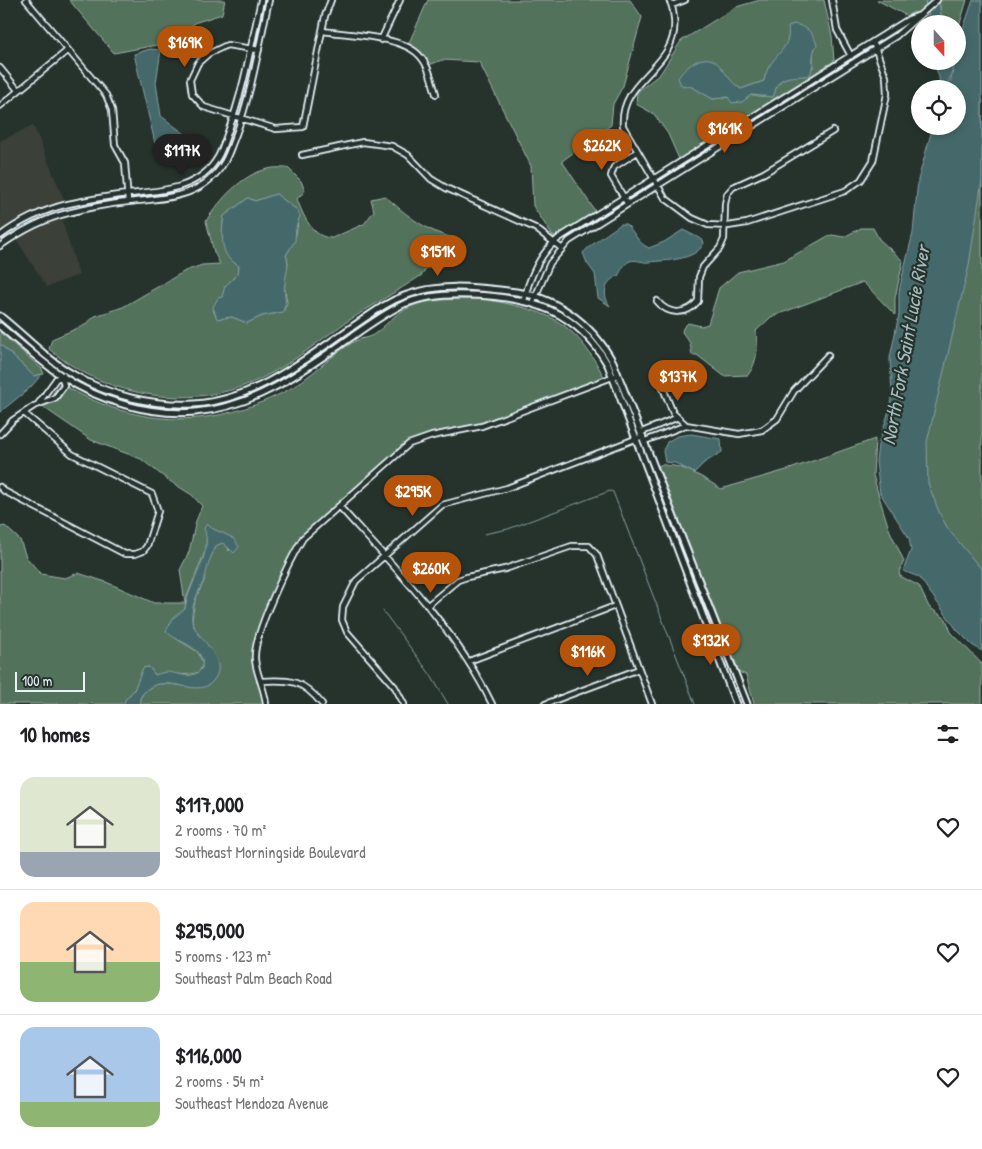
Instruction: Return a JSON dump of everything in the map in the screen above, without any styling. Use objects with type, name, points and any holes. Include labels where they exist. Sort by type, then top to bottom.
[{"type":"street","points":[[26,0],[106,95],[112,110],[115,145],[125,163],[128,202]]},
{"type":"street","points":[[0,236],[23,222],[62,206],[128,194],[152,194],[187,185],[203,175],[218,158],[235,114],[245,81],[261,0]]},
{"type":"street","points":[[0,246],[24,230],[63,214],[128,202],[153,202],[190,192],[208,181],[225,162],[242,117],[253,83],[269,0]]},
{"type":"street","points":[[259,50],[227,45],[208,54],[198,63],[190,80],[192,94],[204,107],[235,114],[276,129],[303,127],[325,16],[331,0]]},
{"type":"street","points":[[381,40],[400,0]]},
{"type":"street","points":[[685,0],[671,2],[674,23],[670,45],[662,59],[633,88],[622,114],[623,126],[665,198],[692,218],[708,225],[724,226],[747,223],[845,191],[861,180],[873,161],[887,94],[886,77],[873,42]]},
{"type":"street","points":[[832,0],[837,30],[851,56]]},
{"type":"street","points":[[532,302],[550,262],[561,248],[586,228],[876,48],[923,14],[937,0]]},
{"type":"street","points":[[524,300],[536,267],[554,242],[909,19],[923,14]]},
{"type":"street","points":[[323,32],[381,40],[404,46],[419,55],[428,69],[436,94]]},
{"type":"street","points":[[0,106],[68,50]]},
{"type":"street","points":[[0,68],[18,90]]},
{"type":"street","points":[[657,301],[661,306],[674,312],[689,310],[695,305],[698,300],[701,272],[720,248],[724,239],[727,194],[733,187],[764,173],[833,131]]},
{"type":"street","points":[[302,155],[363,142],[392,146],[408,155],[431,178],[446,188],[535,228],[561,248]]},
{"type":"street","points":[[627,203],[611,176],[612,170],[637,152]]},
{"type":"street","points":[[187,185],[190,192]]},
{"type":"street","points":[[62,206],[63,214]]},
{"type":"street","points":[[23,222],[24,230]]},
{"type":"street","points":[[0,316],[67,370],[120,395],[152,402],[195,404],[244,393],[270,382],[374,312],[404,296],[422,290],[451,287],[526,293],[556,305],[587,326],[608,352],[619,374],[747,704]]},
{"type":"street","points":[[0,326],[62,377],[92,392],[120,403],[152,410],[195,412],[246,402],[271,390],[306,369],[379,318],[406,303],[445,295],[524,300],[546,307],[577,327],[601,353],[636,439],[736,704]]},
{"type":"street","points":[[404,704],[395,687],[347,632],[342,620],[344,607],[356,581],[442,505],[506,488],[644,436],[686,425],[739,434],[762,430],[777,419],[794,392],[828,354]]},
{"type":"street","points":[[38,405],[56,379],[62,377],[67,370]]},
{"type":"street","points":[[266,704],[255,660],[256,642],[292,555],[303,538],[409,444],[420,439],[482,426],[619,374]]},
{"type":"street","points":[[0,434],[24,413],[55,398],[64,386],[62,377]]},
{"type":"street","points":[[663,388],[676,418],[686,425]]},
{"type":"street","points":[[0,487],[4,492],[125,554],[136,554],[143,551],[147,546],[158,511],[152,494],[72,454],[24,413]]},
{"type":"street","points":[[644,436],[676,418]]},
{"type":"street","points":[[339,506],[428,605],[469,661],[492,704]]},
{"type":"street","points":[[428,605],[458,580],[466,577],[506,569],[572,546],[589,546],[597,555],[652,704]]},
{"type":"street","points":[[469,661],[615,606]]},
{"type":"street","points":[[545,704],[639,669]]},
{"type":"street","points":[[261,681],[287,679],[301,683],[322,704]]},
{"type":"shaded area","points":[[33,125],[65,202],[20,219],[0,233],[0,141]]},
{"type":"shaded area","points":[[61,217],[79,275],[47,287],[15,238]]},
{"type":"green space","points":[[69,0],[225,0],[222,14],[197,22],[162,44],[114,53]]},
{"type":"green space","points":[[428,0],[630,0],[642,17],[623,86],[613,104],[611,125],[562,161],[595,211],[554,238],[533,206],[531,166],[479,62],[442,60],[429,65],[420,52],[408,45]]},
{"type":"green space","points":[[760,0],[824,0],[832,36],[834,61],[679,159],[668,134],[654,114],[636,104],[637,92],[660,74],[681,41],[736,7]],"holes":[[[790,37],[813,51],[813,68],[783,79],[777,85],[773,97],[750,95],[713,99],[692,87],[716,63],[730,81],[741,89],[764,81],[768,69],[788,43]]]},
{"type":"green space","points":[[877,0],[925,0],[929,15],[916,15],[914,12],[907,16]]},
{"type":"green space","points":[[939,0],[967,0],[962,15],[941,15]]},
{"type":"green space","points":[[982,100],[982,603],[906,474]]},
{"type":"green space","points":[[270,168],[288,168],[301,181],[305,191],[297,199],[309,225],[319,234],[332,238],[364,224],[374,211],[371,199],[385,196],[427,228],[456,238],[447,249],[445,264],[438,268],[426,268],[422,275],[345,323],[277,370],[239,388],[211,394],[182,397],[153,395],[125,389],[98,380],[72,366],[49,349],[52,339],[85,325],[95,316],[123,307],[185,271],[202,265],[220,264],[214,252],[206,221],[232,189],[249,176]],"holes":[[[276,194],[297,210],[296,234],[286,255],[288,262],[284,284],[287,303],[283,312],[262,316],[247,323],[232,317],[217,318],[213,310],[230,282],[238,274],[239,266],[224,243],[222,232],[224,216],[248,198],[255,201]]]},
{"type":"green space","points":[[861,228],[873,228],[879,239],[903,261],[895,298],[895,315],[863,282],[771,317],[756,331],[757,343],[754,365],[748,375],[724,376],[697,355],[692,355],[690,343],[682,332],[683,328],[688,323],[701,326],[708,324],[719,288],[738,272],[784,261],[828,236],[844,237]]},
{"type":"green space","points":[[455,299],[484,299],[525,308],[556,320],[581,342],[593,357],[604,377],[481,423],[431,433],[408,442],[301,536],[270,597],[253,648],[253,666],[264,704],[141,704],[140,698],[148,689],[156,685],[194,687],[204,686],[213,681],[192,620],[195,600],[204,581],[207,564],[217,545],[221,542],[227,545],[229,551],[233,538],[213,529],[207,524],[206,549],[186,599],[185,609],[175,638],[198,652],[203,664],[199,672],[193,674],[155,675],[149,667],[143,668],[134,690],[125,700],[124,704],[0,704],[0,527],[5,526],[20,540],[26,557],[41,574],[65,578],[78,573],[106,582],[154,603],[185,603],[180,570],[189,552],[196,521],[202,506],[192,495],[168,480],[141,459],[91,440],[43,407],[60,383],[87,398],[143,415],[170,419],[199,418],[227,413],[255,405],[293,387],[337,353],[357,340],[373,335],[397,314],[415,305]]},
{"type":"green space","points":[[0,332],[42,369],[44,374],[34,376],[0,344]]},
{"type":"green space","points":[[875,439],[873,475],[889,529],[904,561],[899,572],[900,576],[919,586],[929,607],[946,619],[951,632],[982,664],[982,704],[754,704],[746,675],[739,672],[658,466],[663,464],[686,469],[721,489],[790,469]]},
{"type":"water","points":[[925,0],[939,0],[941,15],[929,15]]},
{"type":"water","name":"North Fork Saint Lucie River","points":[[973,0],[982,0],[982,180],[969,265],[927,442],[928,483],[948,529],[982,570],[982,651],[972,645],[957,630],[919,577],[903,571],[911,550],[909,538],[880,493],[876,462],[878,445],[892,394],[890,358],[899,314],[899,292],[913,233],[918,180],[930,135],[966,135],[966,80],[951,80],[953,70],[966,70],[966,20]]},
{"type":"water","points":[[794,24],[809,31],[817,45],[810,75],[783,79],[779,82],[773,97],[751,95],[742,102],[732,103],[728,97],[713,99],[692,87],[681,85],[678,78],[685,69],[695,62],[706,59],[717,63],[741,89],[764,81],[766,72],[786,42],[788,27]]},
{"type":"water","points":[[150,49],[161,50],[156,83],[161,116],[193,140],[196,148],[167,150],[155,143],[134,54]]},
{"type":"water","points":[[936,70],[952,70],[949,80],[939,80]]},
{"type":"water","points":[[276,194],[297,210],[300,216],[296,227],[295,241],[286,255],[288,266],[283,312],[262,316],[247,323],[232,317],[217,319],[213,307],[218,298],[222,297],[225,286],[238,274],[239,266],[229,258],[223,247],[224,216],[248,198],[255,201]]},
{"type":"water","points":[[621,224],[626,224],[639,240],[649,248],[664,242],[683,230],[703,240],[704,243],[694,253],[672,260],[628,262],[624,265],[618,276],[613,278],[607,285],[605,293],[610,306],[598,298],[595,274],[583,253]]},
{"type":"water","points":[[0,344],[34,376],[42,374],[30,388],[0,412]]},
{"type":"water","points":[[691,434],[721,439],[722,452],[704,463],[694,473],[675,463],[665,462],[663,451],[667,442],[677,436]]},
{"type":"water","points":[[207,524],[233,538],[239,547],[234,553],[223,543],[217,545],[192,609],[194,627],[215,657],[218,673],[213,681],[206,686],[197,688],[157,684],[148,689],[140,698],[141,704],[124,704],[125,700],[134,690],[143,668],[149,667],[155,675],[167,672],[190,675],[202,668],[200,655],[190,646],[166,631],[173,618],[185,609],[206,548],[204,528]]},
{"type":"waterway","points":[[484,534],[508,529],[610,491],[613,492],[695,704]]},
{"type":"waterway","points":[[383,611],[430,674],[448,704]]}]
